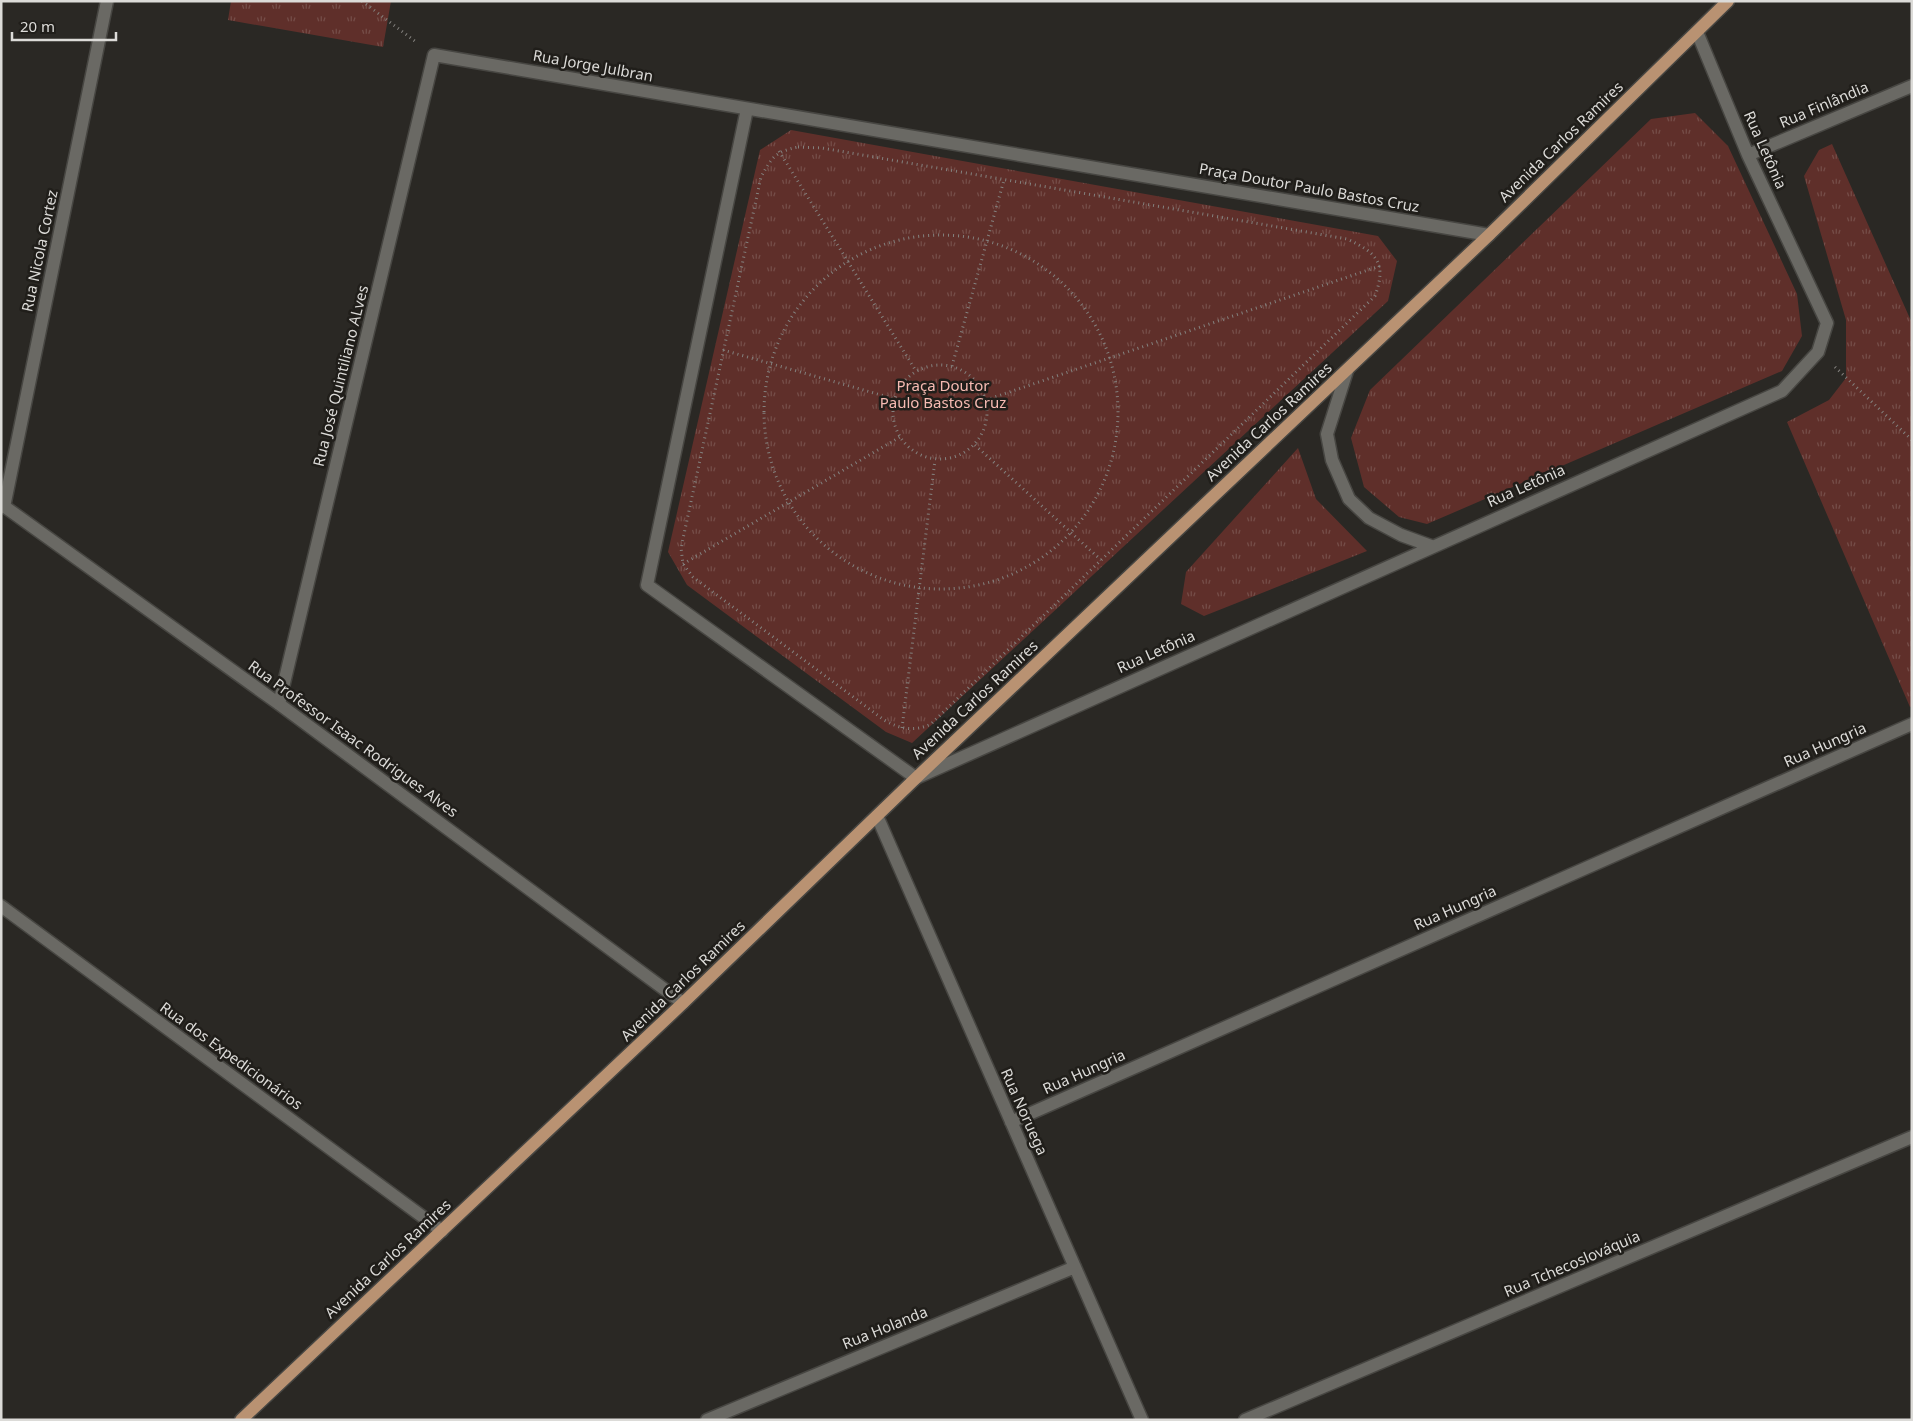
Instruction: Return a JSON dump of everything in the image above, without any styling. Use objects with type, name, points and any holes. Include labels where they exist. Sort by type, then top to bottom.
[{"type":"main road","name":"Avenida Carlos Ramires","points":[[241,1420],[683,1003],[916,778],[1347,371],[1728,1]]},
{"type":"street","name":"Rua Nicola Cortez","points":[[3,506],[107,1]]},
{"type":"street","name":"Rua Letônia","points":[[916,778],[1431,546],[1782,391],[1818,352],[1827,323],[1748,155],[1697,32]]},
{"type":"street","name":"Rua Jorge Julbran","points":[[434,55],[747,109]]},
{"type":"street","name":"Rua José Quintiliano ALves","points":[[278,704],[434,55]]},
{"type":"street","name":"Rua Finlândia","points":[[1748,155],[1912,86]]},
{"type":"street","name":"Praça Doutor Paulo Bastos Cruz","points":[[747,109],[1489,235]]},
{"type":"street","points":[[747,109],[648,585],[916,778]]},
{"type":"street","points":[[1347,371],[1327,434],[1332,460],[1349,499],[1369,518],[1401,535],[1431,546]]},
{"type":"street","name":"Rua Professor Isaac Rodrigues Alves","points":[[3,506],[278,704],[683,1003]]},
{"type":"street","name":"Rua Hungria","points":[[1011,1122],[1912,724]]},
{"type":"street","name":"Rua Noruega","points":[[877,816],[1142,1420]]},
{"type":"street","name":"Rua dos Expedicionários","points":[[1,906],[442,1231]]},
{"type":"street","name":"Rua Tchecoslováquia","points":[[1245,1420],[1912,1137]]},
{"type":"street","name":"Rua Holanda","points":[[707,1420],[1075,1267]]},
{"type":"path","points":[[362,1],[434,55]]},
{"type":"path","points":[[798,147],[822,148],[1347,239],[1374,255],[1380,266],[1382,277],[1375,296],[931,724],[923,728],[902,728],[884,720],[692,577],[683,564],[681,548],[760,177],[769,161],[778,151],[798,147]]},
{"type":"path","points":[[778,151],[916,372]]},
{"type":"path","points":[[952,366],[1004,180]]},
{"type":"path","points":[[956,236],[987,242],[1023,256],[1042,267],[1060,282],[1094,325],[1107,358],[1117,402],[1113,452],[1104,480],[1092,504],[1071,533],[1037,561],[995,582],[960,588],[919,588],[876,577],[845,562],[809,530],[789,503],[771,459],[764,424],[764,393],[779,339],[795,311],[814,288],[831,272],[881,245],[912,237],[956,236]]},
{"type":"path","points":[[986,400],[1380,266]]},
{"type":"path","points":[[723,350],[895,399]]},
{"type":"path","points":[[1818,352],[1912,440]]},
{"type":"path","points":[[936,365],[952,366],[966,372],[982,389],[986,400],[987,421],[975,445],[958,456],[935,460],[915,453],[900,437],[893,415],[895,399],[902,384],[916,372],[936,365]]},
{"type":"path","points":[[683,564],[900,437]]},
{"type":"path","points":[[975,445],[1101,560]]},
{"type":"path","points":[[902,728],[935,460]]},
{"type":"green space","points":[[231,1],[391,1],[383,47],[228,20]]},
{"type":"green space","points":[[1695,113],[1728,146],[1797,294],[1802,336],[1782,371],[1427,524],[1399,517],[1364,487],[1351,438],[1370,390],[1651,119]]},
{"type":"green space","name":"Praça Doutor Paulo Bastos Cruz","points":[[791,130],[1378,236],[1397,261],[1388,301],[912,743],[886,732],[687,585],[668,552],[760,150]]},
{"type":"green space","points":[[1832,144],[1912,323],[1912,706],[1910,707],[1787,422],[1829,400],[1846,378],[1846,320],[1804,176],[1819,150]]},
{"type":"green space","points":[[1298,448],[1316,499],[1367,551],[1204,616],[1181,604],[1186,572]]}]
